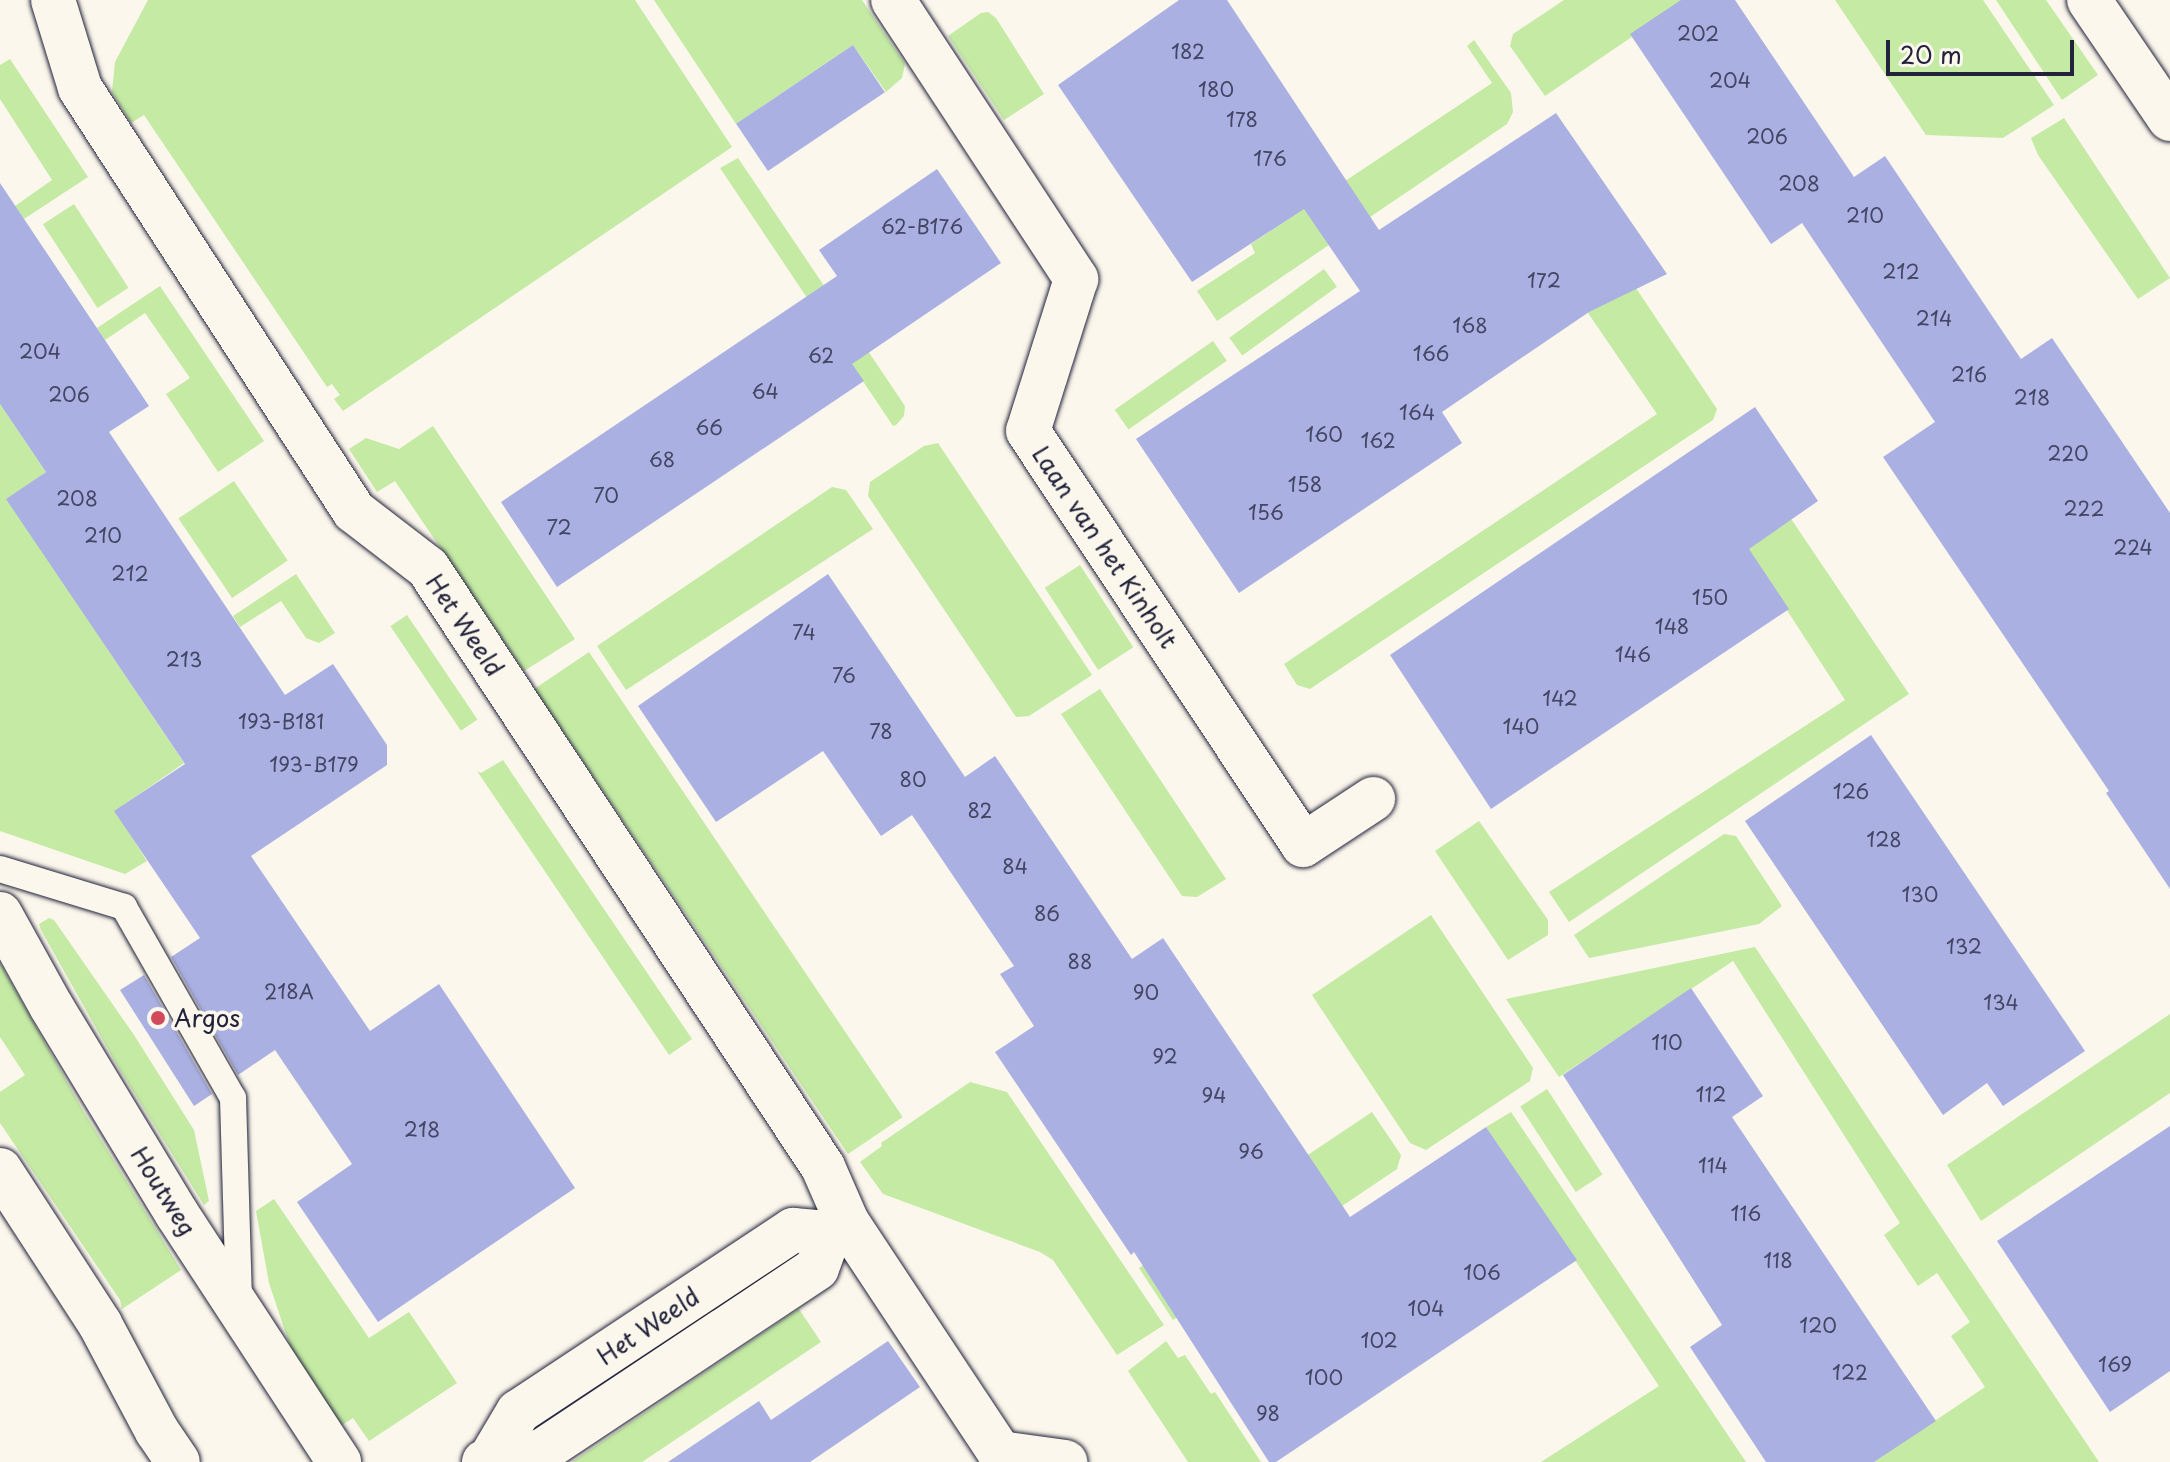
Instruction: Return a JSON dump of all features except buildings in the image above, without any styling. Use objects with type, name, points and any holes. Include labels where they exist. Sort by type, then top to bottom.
[{"type":"street","name":"Het Weeld","points":[[53,0],[80,88],[354,511],[428,568],[823,1167],[838,1228],[1000,1453],[1065,1462]]},
{"type":"street","name":"Laan van het Kinholt","points":[[893,0],[1076,279],[1028,431],[1303,845],[1373,799]]},
{"type":"street","points":[[2089,0],[2170,119]]},
{"type":"street","name":"Houtweg","points":[[0,914],[51,1006],[177,1214],[339,1462]]},
{"type":"street","points":[[0,1170],[100,1324],[157,1431],[178,1462]]},
{"type":"street","name":"Het Weeld","points":[[487,1460],[542,1451],[817,1268],[838,1228]]},
{"type":"lane","points":[[0,869],[124,907],[233,1098],[239,1306]]},
{"type":"green space","points":[[148,0],[635,0],[732,147],[343,411],[334,399],[340,395],[332,384],[327,387],[144,115],[131,123],[112,92],[115,62]]},
{"type":"green space","points":[[654,0],[862,0],[905,64],[902,78],[886,92],[853,45],[736,124]]},
{"type":"green space","points":[[1564,0],[1686,0],[1545,96],[1510,46],[1513,34]]},
{"type":"green space","points":[[1835,0],[1983,0],[2054,105],[2003,138],[1926,135]]},
{"type":"green space","points":[[1996,0],[2046,0],[2098,75],[2062,100]]},
{"type":"green space","points":[[988,12],[996,18],[1044,94],[1004,120],[948,36],[981,13]]},
{"type":"green space","points":[[1474,40],[1511,93],[1513,112],[1507,124],[1217,321],[1197,291],[1255,253],[1251,244],[1492,83],[1467,46]]},
{"type":"green space","points":[[10,59],[88,177],[24,219],[15,206],[52,180],[0,99],[0,65]]},
{"type":"green space","points":[[2064,118],[2170,278],[2138,299],[2038,155],[2031,138]]},
{"type":"green space","points":[[1540,145],[1717,409],[1713,420],[1310,689],[1297,685],[1284,664],[1657,414],[1588,313]]},
{"type":"green space","points":[[738,158],[905,406],[904,416],[896,425],[893,426],[720,168]]},
{"type":"green space","points":[[74,204],[128,288],[97,308],[43,224]]},
{"type":"green space","points":[[1324,269],[1337,287],[1242,356],[1229,338]]},
{"type":"green space","points":[[160,286],[264,441],[218,472],[166,394],[190,378],[145,313],[105,340],[97,328]]},
{"type":"green space","points":[[1213,341],[1227,361],[1128,429],[1115,410]]},
{"type":"green space","points":[[0,404],[46,472],[7,499],[184,763],[115,811],[147,861],[125,874],[0,831]]},
{"type":"green space","points":[[433,426],[575,639],[524,671],[395,481],[377,492],[349,449],[366,438],[399,449]]},
{"type":"green space","points":[[1734,434],[1909,694],[1569,922],[1549,892],[1845,700],[1725,514]]},
{"type":"green space","points":[[938,443],[1092,675],[1029,716],[1016,717],[868,496],[870,482],[924,446]]},
{"type":"green space","points":[[234,481],[288,561],[232,598],[178,518]]},
{"type":"green space","points":[[832,487],[846,490],[873,529],[626,690],[597,646]]},
{"type":"green space","points":[[1080,565],[1133,647],[1098,670],[1045,588]]},
{"type":"green space","points":[[296,574],[335,633],[319,643],[306,638],[281,601],[240,627],[233,616]]},
{"type":"green space","points":[[407,615],[477,719],[461,731],[390,626]]},
{"type":"green space","points":[[589,652],[903,1117],[848,1154],[534,689]]},
{"type":"green space","points":[[1100,689],[1226,879],[1197,897],[1182,896],[1061,714]]},
{"type":"green space","points":[[503,760],[692,1039],[669,1055],[477,771],[481,773]]},
{"type":"green space","points":[[1479,821],[1548,920],[1548,935],[1508,960],[1435,851]]},
{"type":"green space","points":[[1724,834],[1736,836],[1782,906],[1759,924],[1589,958],[1574,935]]},
{"type":"green space","points":[[1431,915],[1533,1068],[1530,1081],[1426,1150],[1410,1143],[1312,995]]},
{"type":"green space","points":[[49,918],[54,920],[134,1035],[194,1130],[209,1201],[204,1205],[118,1067],[41,930],[39,924]]},
{"type":"green space","points":[[1755,947],[2099,1462],[1874,1462],[1985,1387],[1951,1336],[1970,1322],[1937,1273],[1918,1286],[1884,1235],[1900,1223],[1733,961],[1559,1077],[1506,999]]},
{"type":"green space","points":[[0,963],[84,1112],[181,1270],[122,1309],[120,1300],[0,1123],[0,1092],[25,1075],[0,1037]]},
{"type":"green space","points":[[2170,1014],[2170,1093],[1981,1221],[1947,1165]]},
{"type":"green space","points":[[970,1082],[1007,1092],[1164,1325],[1117,1355],[1053,1260],[1040,1252],[883,1194],[860,1162],[882,1146],[881,1143]]},
{"type":"green space","points":[[1547,1089],[1603,1175],[1576,1192],[1520,1106]]},
{"type":"green space","points":[[1372,1112],[1401,1155],[1397,1169],[1173,1320],[1139,1268]]},
{"type":"green space","points":[[1511,1112],[1746,1462],[1541,1462],[1659,1386],[1486,1127]]},
{"type":"green space","points":[[274,1199],[369,1338],[409,1312],[457,1383],[369,1441],[353,1418],[339,1427],[295,1361],[269,1283],[256,1211]]},
{"type":"green space","points":[[799,1309],[821,1342],[642,1462],[572,1462]]},
{"type":"green space","points":[[1166,1341],[1178,1358],[1185,1355],[1211,1394],[1215,1392],[1261,1462],[1188,1462],[1128,1371]]},
{"type":"place","name":"Argos","points":[[158,1018]]}]
